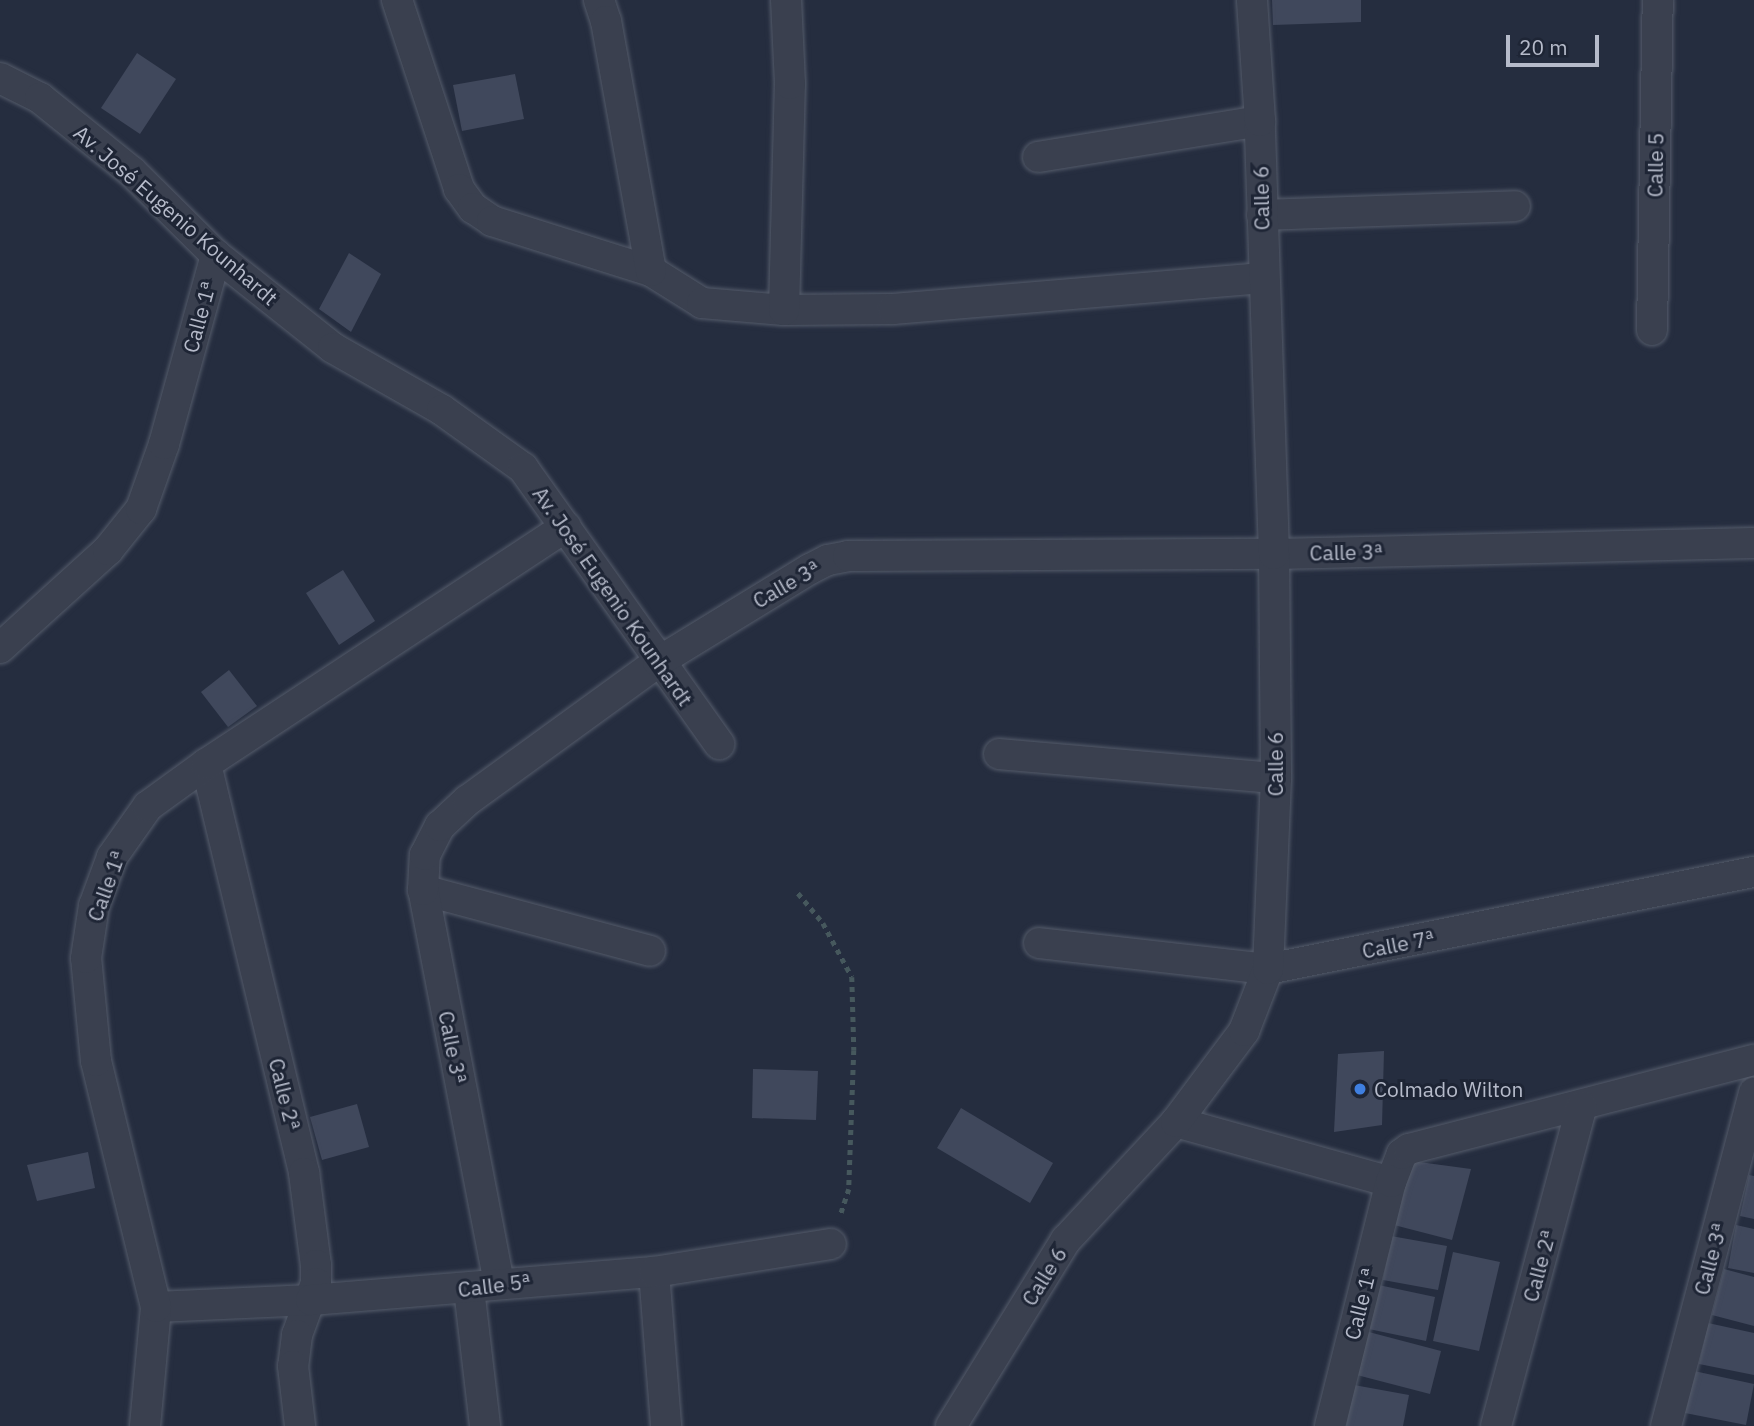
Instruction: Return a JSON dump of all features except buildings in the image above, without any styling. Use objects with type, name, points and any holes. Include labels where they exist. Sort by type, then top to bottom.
[{"type":"street","points":[[397,0],[459,189],[473,208],[492,221],[651,271],[702,303],[783,310],[893,309],[1263,278]]},
{"type":"street","points":[[599,0],[606,21],[651,271]]},
{"type":"street","points":[[783,310],[790,85],[786,0]]},
{"type":"street","name":"Calle 6","points":[[951,1426],[1066,1240],[1176,1122],[1244,1031],[1268,969],[1276,778],[1274,554],[1260,121],[1252,0]]},
{"type":"street","name":"Calle 5","points":[[1652,330],[1658,0]]},
{"type":"street","name":"Av. José Eugenio Kounhardt","points":[[0,78],[40,99],[132,172],[216,255],[333,348],[442,410],[523,468],[658,662],[719,744]]},
{"type":"street","points":[[1038,157],[1260,121]]},
{"type":"street","points":[[1262,215],[1515,206]]},
{"type":"street","name":"Calle 1ª","points":[[0,648],[108,550],[141,509],[164,444],[216,255]]},
{"type":"street","name":"Calle 1ª","points":[[145,1426],[156,1307],[96,1061],[86,958],[94,906],[112,857],[148,806],[206,764],[566,527]]},
{"type":"street","name":"Calle 3ª","points":[[499,1283],[423,890],[425,855],[440,826],[468,800],[658,662],[810,569],[828,560],[848,556],[1274,554],[1754,543]]},
{"type":"street","points":[[999,754],[1276,778]]},
{"type":"street","name":"Calle 2ª","points":[[206,764],[304,1173],[316,1265],[311,1300],[297,1335],[293,1366],[300,1426]]},
{"type":"street","name":"Calle 7ª","points":[[1038,943],[1268,969],[1754,872]]},
{"type":"street","points":[[423,890],[650,951]]},
{"type":"street","name":"Calle 1ª","points":[[1330,1426],[1391,1182],[1397,1161],[1409,1149],[1754,1060]]},
{"type":"street","name":"Calle 3ª","points":[[1666,1426],[1754,1091]]},
{"type":"street","name":"Calle 2ª","points":[[1496,1426],[1582,1106]]},
{"type":"street","points":[[1176,1122],[1391,1182]]},
{"type":"street","name":"Calle 5ª","points":[[156,1307],[469,1289],[499,1283],[654,1272],[831,1244]]},
{"type":"street","points":[[654,1272],[666,1426]]},
{"type":"street","points":[[469,1289],[485,1426]]},
{"type":"path","points":[[799,894],[822,923],[852,977],[854,1050],[849,1189],[831,1244]]},
{"type":"place","name":"Colmado Wilton","points":[[1360,1089]]}]
